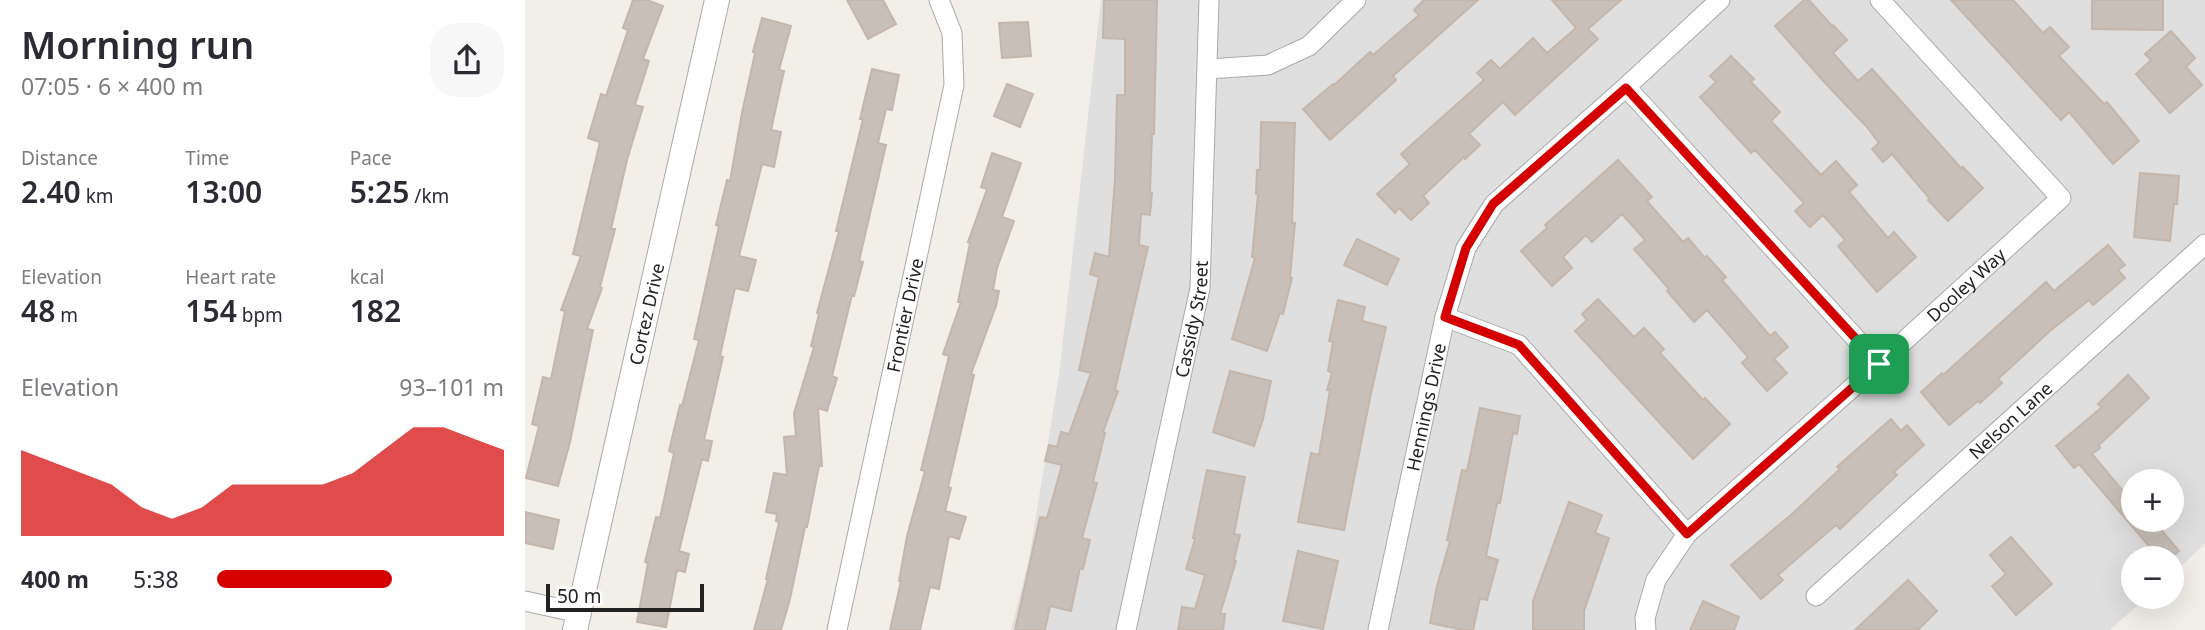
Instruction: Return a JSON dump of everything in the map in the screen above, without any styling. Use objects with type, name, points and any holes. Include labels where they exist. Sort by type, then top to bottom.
[{"type":"street","name":"Cortez Drive","points":[[577,621],[717,0]]},
{"type":"street","name":"Frontier Drive","points":[[837,630],[954,85],[951,33],[939,0]]},
{"type":"street","name":"Cassidy Street","points":[[1126,630],[1200,288],[1209,69],[1209,0]]},
{"type":"street","points":[[1209,69],[1268,65],[1309,46],[1356,0]]},
{"type":"street","name":"Hennings Drive","points":[[1378,630],[1445,317],[1466,248],[1493,204],[1626,88],[1720,0]]},
{"type":"street","name":"Dooley Way","points":[[1646,630],[1645,618],[1656,580],[1687,534],[2061,198],[1880,0]]},
{"type":"street","points":[[1626,88],[1879,364]]},
{"type":"street","name":"Nelson Lane","points":[[1816,596],[2205,244]]},
{"type":"street","points":[[1445,317],[1519,345],[1687,534]]},
{"type":"street","points":[[525,601],[577,621]]},
{"type":"shaded area","points":[[1101,0],[2205,0],[2205,544],[2184,563],[2184,546],[2121,546],[2121,609],[2134,609],[2110,630],[1011,630],[1029,559],[1059,375]]},
{"type":"building","points":[[633,0],[647,0],[663,6],[643,59],[649,61],[635,105],[643,107],[611,229],[615,229],[600,287],[602,288],[587,329],[593,330],[558,486],[526,478],[539,426],[532,424],[543,377],[551,379],[565,311],[561,310],[581,256],[573,254],[600,142],[588,138],[601,94],[606,96],[628,30],[623,28]]},
{"type":"building","points":[[847,0],[883,0],[896,24],[868,39]]},
{"type":"building","points":[[1104,0],[1157,0],[1152,193],[1150,215],[1141,214],[1139,245],[1148,247],[1115,390],[1118,391],[1103,432],[1105,433],[1093,482],[1097,483],[1082,538],[1090,540],[1083,569],[1080,568],[1071,611],[1050,606],[1045,630],[1015,630],[1040,517],[1047,518],[1062,465],[1045,461],[1049,445],[1057,447],[1061,432],[1069,434],[1091,373],[1079,370],[1099,277],[1090,274],[1095,253],[1109,257],[1115,179],[1117,95],[1125,95],[1125,39],[1103,38]]},
{"type":"building","points":[[1424,0],[1478,0],[1393,76],[1396,80],[1330,140],[1303,109],[1370,52],[1373,55],[1419,15],[1414,10]]},
{"type":"building","points":[[1552,0],[1621,0],[1588,29],[1598,39],[1515,115],[1503,102],[1469,134],[1480,145],[1423,196],[1429,203],[1411,220],[1399,208],[1395,213],[1377,194],[1410,164],[1401,154],[1484,80],[1477,73],[1491,60],[1500,69],[1533,38],[1547,53],[1576,28]]},
{"type":"building","points":[[1804,0],[1809,0],[1847,40],[1833,53],[1858,81],[1872,69],[1962,169],[1963,167],[1983,188],[1948,221],[1892,154],[1883,162],[1872,149],[1879,143],[1866,126],[1775,26]]},
{"type":"building","points":[[1951,0],[2013,0],[2043,33],[2050,27],[2069,47],[2059,56],[2104,104],[2107,102],[2139,141],[2113,164],[2069,112],[2061,120]]},
{"type":"building","points":[[2092,0],[2163,0],[2163,30],[2092,29]]},
{"type":"building","points":[[762,18],[791,26],[779,70],[784,71],[771,130],[781,132],[774,167],[762,164],[739,256],[756,260],[748,291],[735,288],[704,440],[712,441],[708,461],[702,459],[679,551],[689,554],[685,572],[677,570],[666,627],[637,622],[648,563],[645,562],[656,517],[660,518],[674,453],[669,451],[699,340],[694,339],[719,226],[716,225],[727,180],[730,181],[755,53],[753,52]]},
{"type":"building","points":[[1028,22],[1031,56],[1002,58],[999,23]]},
{"type":"building","points":[[2171,31],[2195,58],[2186,67],[2202,85],[2170,113],[2136,74],[2151,60],[2145,54]]},
{"type":"building","points":[[1731,56],[1754,79],[1751,82],[1780,112],[1771,121],[1821,175],[1836,161],[1857,185],[1849,192],[1888,238],[1894,232],[1916,257],[1877,292],[1838,246],[1845,240],[1823,215],[1810,227],[1795,211],[1804,203],[1755,150],[1751,153],[1700,97],[1716,82],[1710,76]]},
{"type":"building","points":[[872,69],[899,75],[892,110],[886,109],[878,143],[886,145],[859,261],[863,262],[832,376],[837,378],[827,411],[818,408],[822,466],[819,466],[781,630],[754,630],[768,579],[779,522],[776,521],[777,514],[766,512],[774,473],[787,475],[784,437],[796,436],[794,413],[814,347],[811,346],[819,314],[817,313],[839,231],[836,231]]},
{"type":"building","points":[[1007,84],[1033,94],[1020,127],[994,116]]},
{"type":"building","points":[[1261,122],[1295,123],[1292,278],[1283,314],[1280,313],[1267,351],[1232,339],[1255,258],[1252,257],[1258,194],[1257,170],[1260,170]]},
{"type":"building","points":[[992,153],[1021,163],[1002,217],[1014,221],[997,268],[993,290],[999,291],[996,306],[971,374],[974,375],[948,487],[951,488],[945,511],[966,517],[959,539],[949,536],[939,589],[930,587],[920,630],[890,630],[901,581],[907,536],[925,471],[921,470],[949,356],[943,354],[961,302],[958,302],[970,243],[968,242],[987,189],[981,187]]},
{"type":"building","points":[[1618,160],[1652,197],[1647,201],[1683,242],[1688,238],[1705,258],[1707,256],[1726,277],[1722,280],[1770,336],[1775,332],[1788,347],[1774,359],[1787,373],[1767,391],[1742,363],[1748,357],[1707,310],[1694,322],[1667,291],[1669,289],[1634,249],[1645,240],[1622,214],[1592,242],[1586,235],[1563,257],[1572,268],[1552,286],[1521,251],[1547,228],[1545,225]]},
{"type":"building","points":[[2140,173],[2179,176],[2170,241],[2134,237]]},
{"type":"building","points":[[1357,239],[1399,259],[1387,285],[1344,265]]},
{"type":"building","points":[[2108,245],[2125,265],[2118,270],[2125,278],[2093,305],[2089,300],[2050,331],[1998,379],[2002,383],[1949,425],[1921,392],[2046,282],[2054,291]]},
{"type":"building","points":[[1598,299],[1634,337],[1644,328],[1664,349],[1660,353],[1703,400],[1705,398],[1730,424],[1693,459],[1575,331],[1587,320],[1582,314]]},
{"type":"building","points":[[1338,300],[1365,307],[1362,321],[1386,327],[1344,530],[1298,522],[1311,453],[1319,455],[1330,390],[1327,390],[1332,373],[1328,371],[1333,342],[1329,341]]},
{"type":"building","points":[[1230,371],[1271,381],[1254,446],[1213,432]]},
{"type":"building","points":[[2128,375],[2149,398],[2092,454],[2121,489],[2121,513],[2079,464],[2074,468],[2056,446],[2102,407],[2098,404]]},
{"type":"building","points":[[1480,408],[1520,416],[1517,434],[1513,433],[1500,503],[1497,503],[1486,556],[1498,560],[1487,600],[1480,598],[1473,630],[1463,630],[1430,623],[1450,541],[1447,540],[1462,470],[1467,471]]},
{"type":"building","points":[[1891,419],[1901,431],[1907,425],[1924,445],[1894,472],[1897,475],[1840,529],[1836,525],[1778,575],[1783,580],[1761,599],[1731,565],[1792,514],[1840,469],[1837,467]]},
{"type":"building","points":[[1207,470],[1245,477],[1234,534],[1240,535],[1234,560],[1236,561],[1220,614],[1225,614],[1223,630],[1178,630],[1182,607],[1195,609],[1205,575],[1186,569],[1195,539],[1193,538]]},
{"type":"building","points":[[1569,502],[1602,515],[1595,533],[1609,538],[1584,611],[1584,630],[1533,630],[1533,601]]},
{"type":"building","points":[[525,512],[559,520],[553,549],[525,543]]},
{"type":"building","points":[[2137,532],[2163,532],[2175,546],[2149,546]]},
{"type":"building","points":[[2011,537],[2052,584],[2016,615],[1992,586],[2006,574],[1990,555]]},
{"type":"building","points":[[1298,551],[1338,561],[1323,629],[1283,621]]},
{"type":"building","points":[[1908,580],[1937,611],[1918,630],[1855,630]]},
{"type":"building","points":[[1703,601],[1739,617],[1734,630],[1690,630]]},
{"type":"route","points":[[1626,88],[1879,364],[1687,534],[1519,345],[1445,317],[1466,248],[1493,204],[1626,88]]}]
